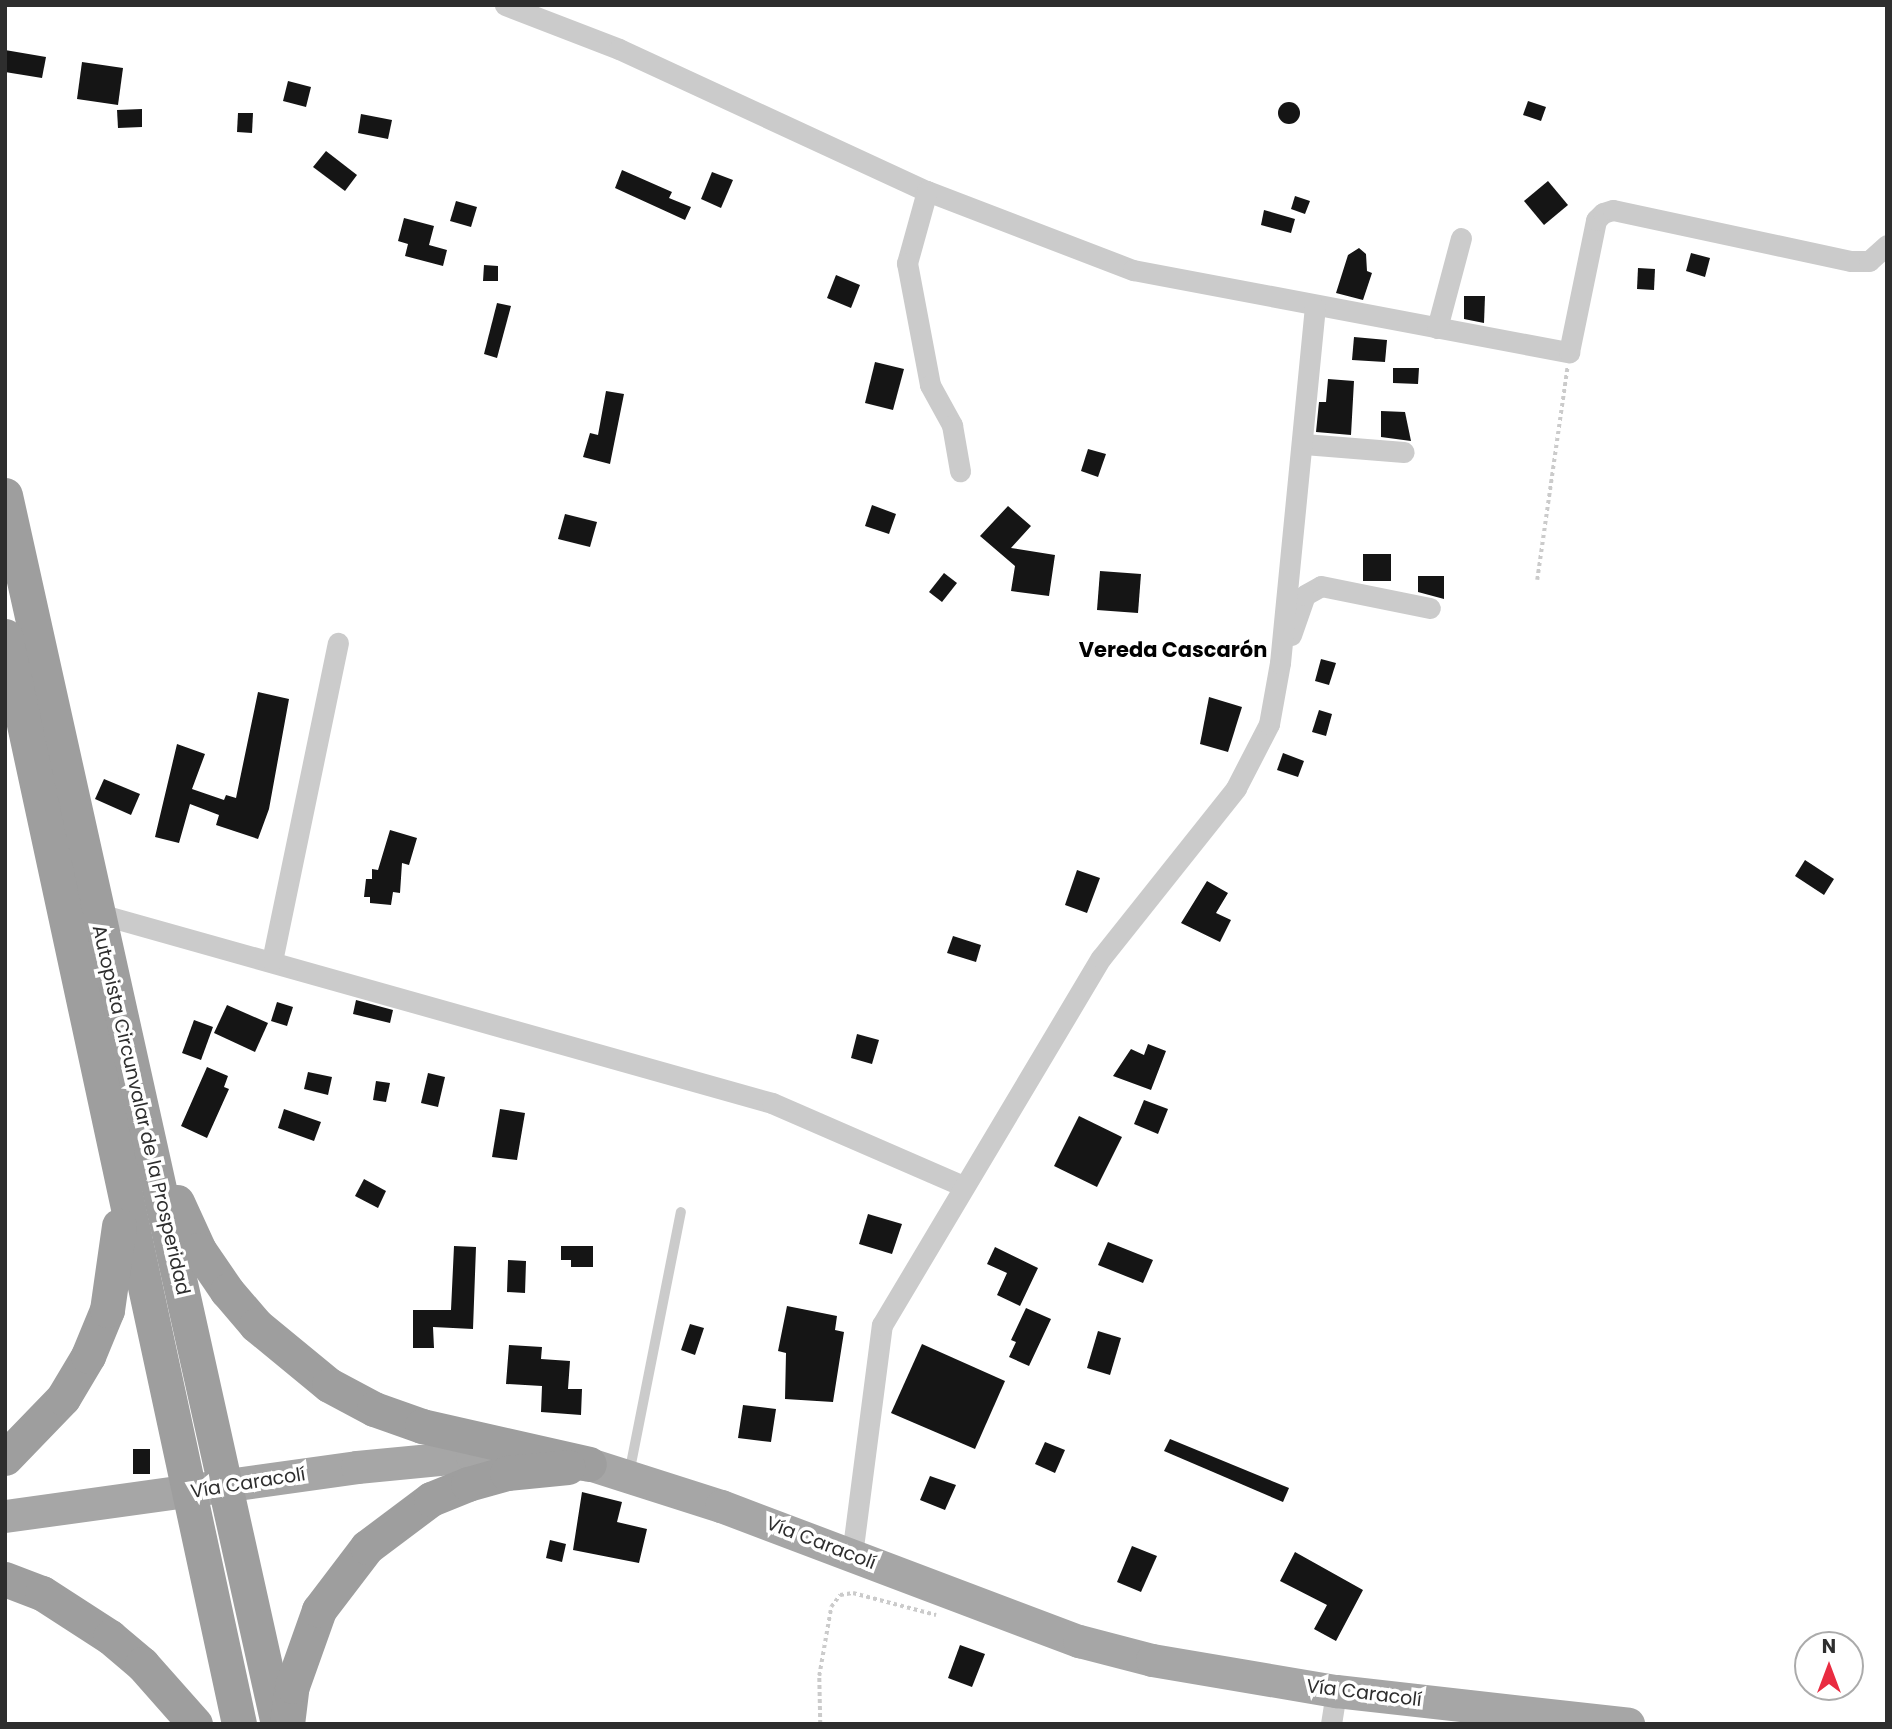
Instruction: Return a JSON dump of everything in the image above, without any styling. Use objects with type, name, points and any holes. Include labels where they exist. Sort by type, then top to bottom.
[{"type":"highway","name":"Autopista Circunvalar de la Prosperidad","points":[[5,495],[96,913],[229,1491],[278,1724]]},
{"type":"highway","name":"Autopista Circunvalar de la Prosperidad","points":[[5,636],[115,1163],[239,1724]]},
{"type":"highway","points":[[121,1023],[179,1207],[199,1250],[256,1325],[329,1385],[374,1409],[422,1426],[589,1464]]},
{"type":"highway","points":[[5,1458],[63,1398],[88,1356],[107,1310],[117,1262],[120,1213],[115,1163]]},
{"type":"highway","points":[[287,1724],[292,1686],[319,1610],[367,1546],[420,1506],[468,1484],[507,1473],[589,1464]]},
{"type":"highway","points":[[5,1578],[42,1593],[110,1637],[142,1664],[195,1724]]},
{"type":"main road","name":"Vía Caracolí","points":[[5,1516],[357,1467],[472,1457],[589,1464],[852,1555],[1079,1642],[1152,1660],[1336,1691],[1628,1724]]},
{"type":"street","points":[[505,5],[620,49],[927,191],[1133,270],[1315,308],[1569,352],[1596,220],[1603,213],[1613,210],[1851,261],[1869,261],[1887,245]]},
{"type":"street","points":[[927,191],[907,263],[930,385],[952,425],[960,471]]},
{"type":"street","points":[[1437,328],[1461,238]]},
{"type":"street","points":[[852,1555],[882,1325],[1101,958],[1254,760],[1269,724],[1280,663],[1304,444],[1315,308]]},
{"type":"street","points":[[1304,444],[1404,452]]},
{"type":"street","points":[[1280,663],[1311,588],[1321,586],[1430,608]]},
{"type":"street","points":[[272,961],[338,643]]},
{"type":"street","points":[[96,913],[772,1103],[964,1186]]},
{"type":"street","points":[[1331,1724],[1336,1691]]},
{"type":"lane","points":[[629,1477],[681,1212]]},
{"type":"path","points":[[1537,580],[1569,352]]},
{"type":"path","points":[[820,1724],[819,1676],[831,1607],[840,1595],[852,1593],[931,1616],[945,1614],[959,1596]]},
{"type":"building","points":[[5,50],[46,57],[42,78],[5,72]]},
{"type":"building","points":[[82,62],[123,68],[118,105],[77,99]]},
{"type":"building","points":[[288,81],[311,87],[306,107],[283,101]]},
{"type":"building","points":[[1528,101],[1546,107],[1541,121],[1523,115]]},
{"type":"building","points":[[1289,102],[1297,105],[1300,113],[1297,121],[1289,124],[1281,121],[1278,113],[1281,105]]},
{"type":"building","points":[[142,109],[142,127],[118,128],[117,110]]},
{"type":"building","points":[[238,113],[253,113],[252,133],[237,132]]},
{"type":"building","points":[[361,114],[392,120],[388,139],[358,133]]},
{"type":"building","points":[[326,151],[357,175],[345,191],[313,167]]},
{"type":"building","points":[[622,170],[672,192],[669,198],[691,207],[685,220],[615,188]]},
{"type":"building","points":[[712,172],[733,180],[721,208],[701,199]]},
{"type":"building","points":[[1548,181],[1568,205],[1544,225],[1524,201]]},
{"type":"building","points":[[1295,196],[1310,201],[1305,214],[1291,209]]},
{"type":"building","points":[[456,201],[477,207],[471,227],[450,221]]},
{"type":"building","points":[[1264,210],[1295,219],[1291,233],[1261,225]]},
{"type":"building","points":[[404,218],[434,226],[429,245],[447,250],[443,266],[405,256],[408,244],[398,241]]},
{"type":"building","points":[[1359,248],[1366,254],[1367,271],[1372,273],[1363,300],[1336,293],[1348,255]]},
{"type":"building","points":[[1691,253],[1710,258],[1705,277],[1686,271]]},
{"type":"building","points":[[484,265],[498,266],[498,281],[483,281]]},
{"type":"building","points":[[1638,268],[1655,269],[1654,290],[1637,289]]},
{"type":"building","points":[[836,275],[860,285],[851,308],[827,298]]},
{"type":"building","points":[[1464,296],[1485,296],[1484,323],[1464,319]]},
{"type":"building","points":[[497,303],[511,306],[497,358],[484,354]]},
{"type":"building","points":[[1354,337],[1387,340],[1385,362],[1352,360]]},
{"type":"building","points":[[875,362],[904,369],[893,410],[865,403]]},
{"type":"building","points":[[1393,368],[1419,368],[1418,384],[1393,383]]},
{"type":"building","points":[[1328,379],[1354,381],[1351,435],[1316,432],[1319,402],[1326,402]]},
{"type":"building","points":[[606,391],[624,394],[610,464],[583,457],[590,433],[598,435]]},
{"type":"building","points":[[1381,411],[1405,412],[1411,441],[1381,437]]},
{"type":"building","points":[[1088,449],[1106,454],[1098,477],[1081,471]]},
{"type":"building","points":[[872,505],[896,514],[889,534],[865,526]]},
{"type":"building","points":[[1008,506],[1031,526],[1011,548],[1055,555],[1049,596],[1011,591],[1015,566],[980,536]]},
{"type":"building","points":[[565,514],[597,522],[590,547],[558,539]]},
{"type":"building","points":[[1363,554],[1391,554],[1391,581],[1363,581]]},
{"type":"building","points":[[1100,571],[1141,574],[1138,613],[1097,610]]},
{"type":"building","points":[[944,573],[957,583],[942,602],[929,592]]},
{"type":"building","points":[[1418,576],[1444,576],[1444,599],[1418,592]]},
{"type":"building","points":[[1321,659],[1336,663],[1329,685],[1315,681]]},
{"type":"building","points":[[258,692],[289,699],[269,809],[258,839],[216,825],[219,815],[190,804],[179,843],[155,837],[177,744],[205,754],[192,789],[224,800],[226,795],[236,798]]},
{"type":"building","points":[[1209,697],[1242,707],[1228,752],[1200,744]]},
{"type":"building","points":[[1319,710],[1332,714],[1326,736],[1312,732]]},
{"type":"building","points":[[1283,753],[1304,761],[1298,777],[1277,770]]},
{"type":"building","points":[[104,779],[140,794],[131,815],[95,799]]},
{"type":"building","points":[[390,830],[417,838],[409,865],[402,863],[400,893],[393,892],[391,905],[370,903],[370,897],[364,897],[366,879],[372,879],[372,869],[378,870]]},
{"type":"building","points":[[1805,860],[1834,879],[1824,895],[1795,876]]},
{"type":"building","points":[[1077,870],[1100,878],[1087,913],[1065,905]]},
{"type":"building","points":[[1207,881],[1228,893],[1216,913],[1231,920],[1220,942],[1181,923]]},
{"type":"building","points":[[953,936],[981,945],[976,962],[947,953]]},
{"type":"building","points":[[356,1000],[393,1010],[390,1023],[353,1014]]},
{"type":"building","points":[[277,1002],[293,1007],[287,1026],[271,1021]]},
{"type":"building","points":[[227,1005],[268,1023],[255,1052],[214,1033]]},
{"type":"building","points":[[194,1020],[213,1027],[201,1060],[182,1053]]},
{"type":"building","points":[[857,1034],[879,1040],[872,1064],[851,1058]]},
{"type":"building","points":[[1148,1044],[1166,1051],[1151,1090],[1113,1076],[1131,1049],[1144,1055]]},
{"type":"building","points":[[207,1067],[228,1076],[224,1087],[229,1089],[207,1138],[181,1126]]},
{"type":"building","points":[[308,1072],[332,1077],[328,1095],[304,1089]]},
{"type":"building","points":[[428,1073],[445,1077],[438,1107],[421,1103]]},
{"type":"building","points":[[376,1081],[390,1083],[386,1102],[373,1100]]},
{"type":"building","points":[[1144,1100],[1168,1109],[1158,1134],[1134,1124]]},
{"type":"building","points":[[284,1109],[321,1122],[314,1141],[278,1128]]},
{"type":"building","points":[[500,1109],[525,1113],[517,1160],[492,1157]]},
{"type":"building","points":[[1079,1116],[1122,1137],[1097,1187],[1054,1166]]},
{"type":"building","points":[[364,1179],[386,1191],[378,1208],[355,1196]]},
{"type":"building","points":[[868,1214],[902,1224],[892,1254],[859,1244]]},
{"type":"building","points":[[1108,1242],[1153,1260],[1143,1283],[1098,1265]]},
{"type":"building","points":[[454,1246],[476,1247],[473,1329],[433,1327],[434,1348],[413,1348],[413,1310],[451,1310]]},
{"type":"building","points":[[561,1246],[593,1246],[593,1267],[571,1267],[571,1260],[561,1260]]},
{"type":"building","points":[[995,1247],[1038,1268],[1020,1306],[997,1295],[1007,1273],[987,1264]]},
{"type":"building","points":[[508,1260],[526,1261],[525,1293],[507,1292]]},
{"type":"building","points":[[787,1306],[837,1316],[835,1330],[844,1332],[833,1402],[785,1399],[786,1353],[778,1351]]},
{"type":"building","points":[[1026,1308],[1051,1319],[1029,1366],[1009,1357],[1016,1342],[1011,1340]]},
{"type":"building","points":[[690,1324],[704,1328],[695,1355],[681,1350]]},
{"type":"building","points":[[1098,1331],[1121,1338],[1110,1375],[1087,1368]]},
{"type":"building","points":[[922,1344],[1005,1381],[975,1449],[891,1413]]},
{"type":"building","points":[[509,1345],[542,1347],[541,1359],[570,1361],[568,1389],[582,1389],[581,1415],[541,1412],[542,1386],[506,1384]]},
{"type":"building","points":[[743,1405],[776,1409],[771,1442],[738,1438]]},
{"type":"building","points":[[1170,1439],[1289,1488],[1283,1502],[1164,1451]]},
{"type":"building","points":[[1045,1442],[1065,1450],[1055,1473],[1035,1464]]},
{"type":"building","points":[[133,1449],[150,1449],[150,1474],[133,1474]]},
{"type":"building","points":[[930,1476],[956,1485],[945,1510],[920,1500]]},
{"type":"building","points":[[582,1492],[622,1502],[617,1522],[647,1529],[639,1563],[573,1550]]},
{"type":"building","points":[[550,1540],[566,1544],[562,1562],[546,1558]]},
{"type":"building","points":[[1132,1546],[1157,1556],[1141,1592],[1117,1582]]},
{"type":"building","points":[[1295,1552],[1363,1590],[1336,1641],[1314,1629],[1327,1605],[1280,1581]]},
{"type":"building","points":[[960,1645],[985,1654],[972,1687],[948,1678]]},
{"type":"district","name":"Vereda Cascarón","points":[[1173,650]]}]
